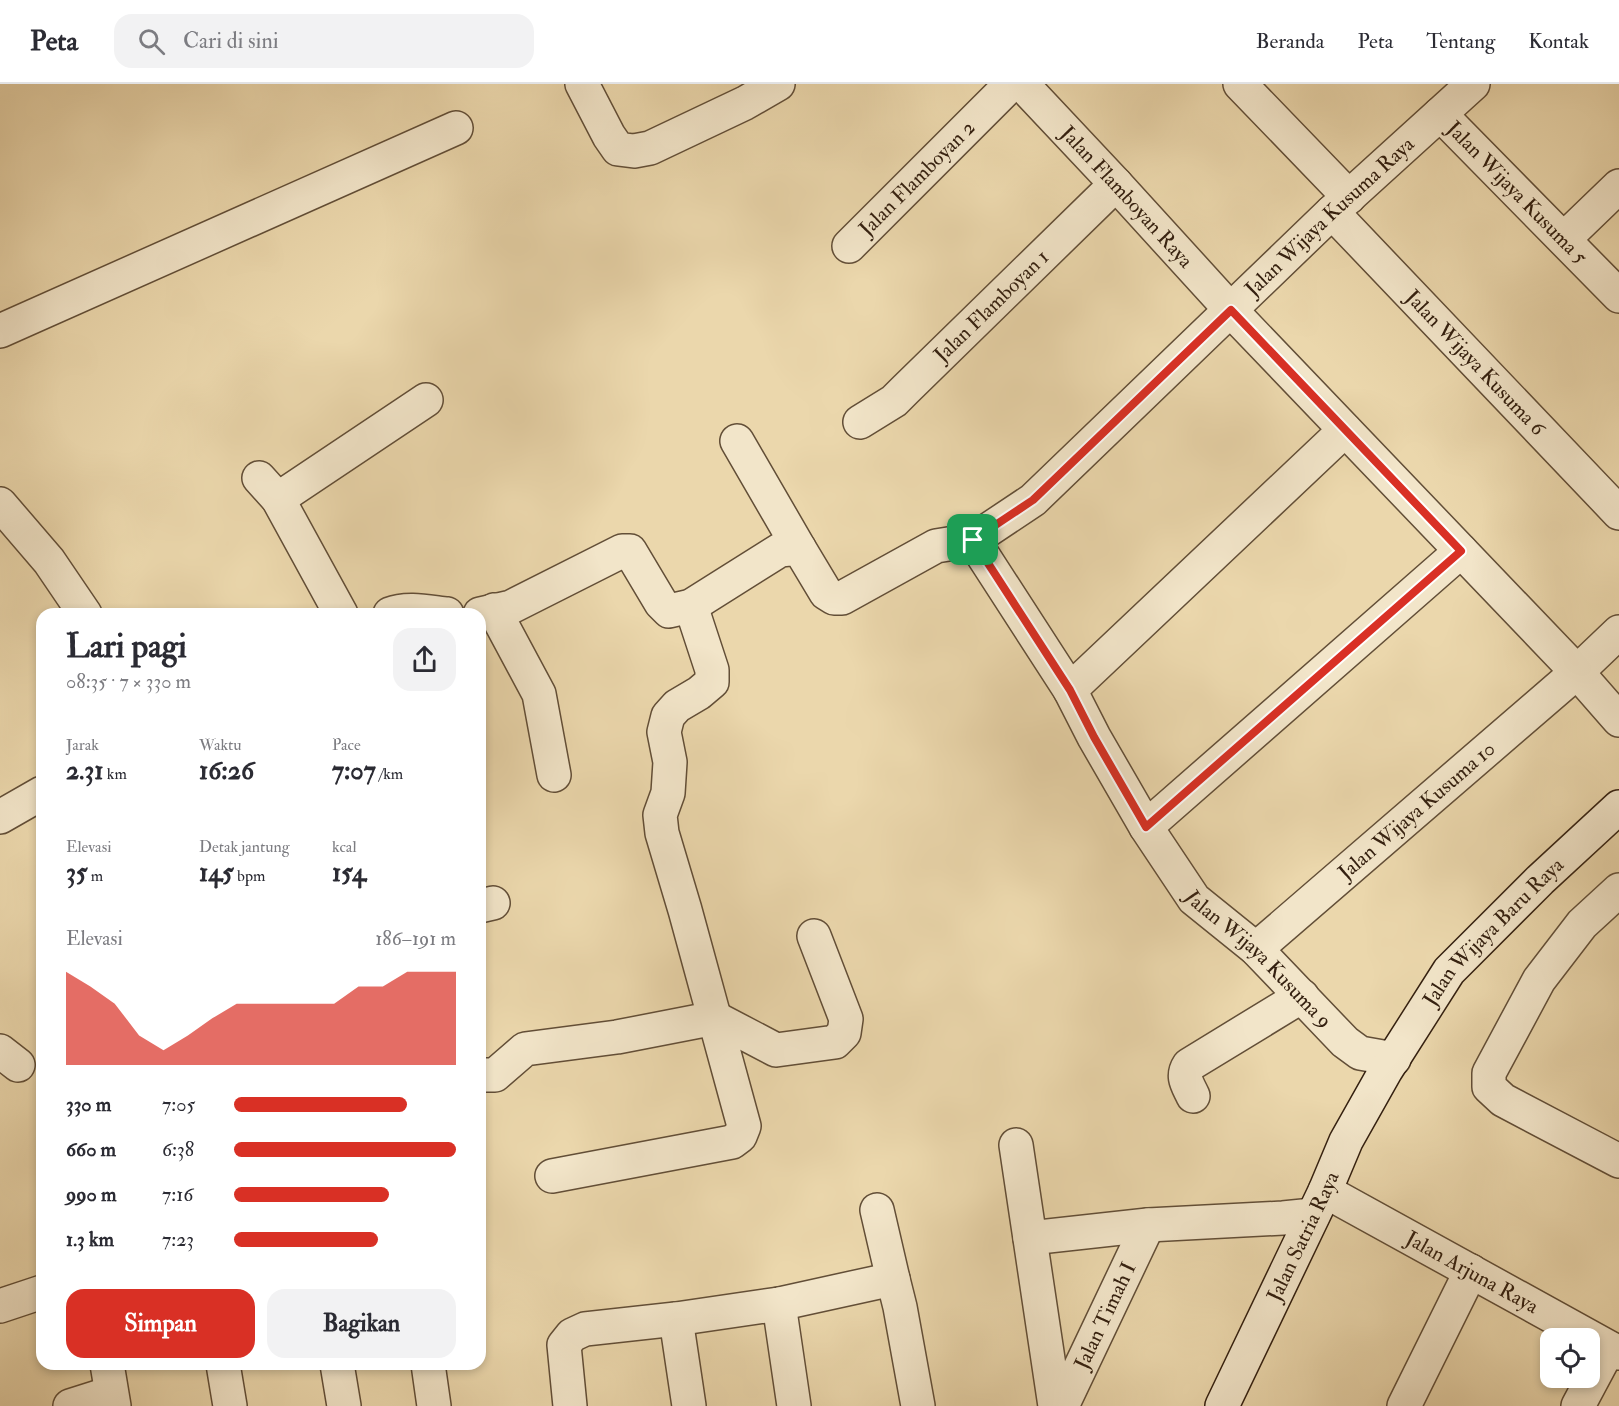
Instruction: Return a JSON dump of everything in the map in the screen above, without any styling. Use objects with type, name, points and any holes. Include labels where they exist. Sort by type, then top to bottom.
[{"type":"street","points":[[582,84],[618,149],[634,151],[650,148],[745,103],[778,84]]},
{"type":"street","name":"Jalan Flamboyan 2","points":[[849,246],[1011,84]]},
{"type":"street","name":"Jalan Flamboyan Raya","points":[[1022,84],[1231,310],[1541,634],[1619,720]]},
{"type":"street","name":"Jalan Wijaya Kusuma 6","points":[[1240,84],[1341,204],[1619,513]]},
{"type":"street","name":"Jalan Wijaya Kusuma Raya","points":[[973,540],[1033,500],[1456,94]]},
{"type":"street","name":"Jalan Wijaya Kusuma 5","points":[[1456,94],[1563,239],[1619,296]]},
{"type":"street","points":[[0,331],[456,128]]},
{"type":"street","name":"Jalan Flamboyan 1","points":[[860,422],[894,401],[1116,184]]},
{"type":"street","points":[[1563,239],[1619,186]]},
{"type":"street","points":[[337,608],[268,489],[426,400]]},
{"type":"street","points":[[1070,690],[1345,430]]},
{"type":"street","points":[[736,441],[826,593],[834,598],[842,598],[936,546],[973,540]]},
{"type":"street","points":[[0,504],[49,561],[81,608]]},
{"type":"street","name":"Jalan Wijaya Kusuma 9","points":[[973,540],[1070,690],[1094,737],[1146,827],[1194,899],[1256,949],[1345,1042],[1360,1053],[1390,1064]]},
{"type":"street","points":[[554,775],[539,694],[487,612],[511,607],[621,550],[630,551],[661,603],[669,611],[691,606],[780,550],[799,548]]},
{"type":"street","points":[[1146,827],[1461,551]]},
{"type":"street","points":[[552,1176],[732,1142],[740,1136],[744,1126],[662,833],[660,815],[669,783],[670,762],[664,732],[668,716],[677,706],[712,682],[712,670],[691,606]]},
{"type":"street","name":"Jalan Wijaya Kusuma 10","points":[[1256,949],[1576,672],[1619,632]]},
{"type":"street","points":[[0,817],[36,796]]},
{"type":"street","name":"Jalan Wijaya Baru Raya","points":[[1390,1064],[1449,971],[1540,880],[1619,807]]},
{"type":"street","points":[[1619,890],[1582,924],[1539,980],[1489,1073],[1490,1087],[1503,1100],[1619,1161]]},
{"type":"street","points":[[486,1076],[495,1075],[525,1049],[617,1037],[715,1018],[776,1050],[835,1042],[844,1033],[846,1019],[814,936]]},
{"type":"street","points":[[1193,1096],[1185,1079],[1185,1071],[1189,1065],[1302,996]]},
{"type":"street","name":"Jalan Satria Raya","points":[[1222,1406],[1319,1203],[1346,1141],[1390,1064]]},
{"type":"street","points":[[1016,1145],[1055,1406]]},
{"type":"street","points":[[1030,1238],[1148,1225],[1282,1218],[1319,1203]]},
{"type":"street","name":"Jalan Arjuna Raya","points":[[1319,1203],[1614,1350]]},
{"type":"street","points":[[877,1210],[900,1307],[918,1406]]},
{"type":"street","name":"Jalan Timah I","points":[[1062,1406],[1148,1225]]},
{"type":"street","points":[[1404,1406],[1468,1278]]},
{"type":"street","points":[[570,1406],[564,1345],[572,1335],[585,1329],[778,1304],[893,1279]]},
{"type":"street","points":[[0,1306],[36,1294]]},
{"type":"street","points":[[778,1304],[794,1406]]},
{"type":"street","points":[[676,1319],[688,1406]]},
{"type":"street","points":[[1578,1406],[1614,1350]]},
{"type":"street","points":[[224,1370],[230,1406]]},
{"type":"street","points":[[338,1370],[344,1406]]},
{"type":"street","points":[[429,1370],[434,1406]]},
{"type":"street","points":[[70,1406],[111,1387]]},
{"type":"route","points":[[1231,310],[1461,551],[1146,827],[1094,737],[1070,690],[973,540],[1033,500],[1231,310]]}]
